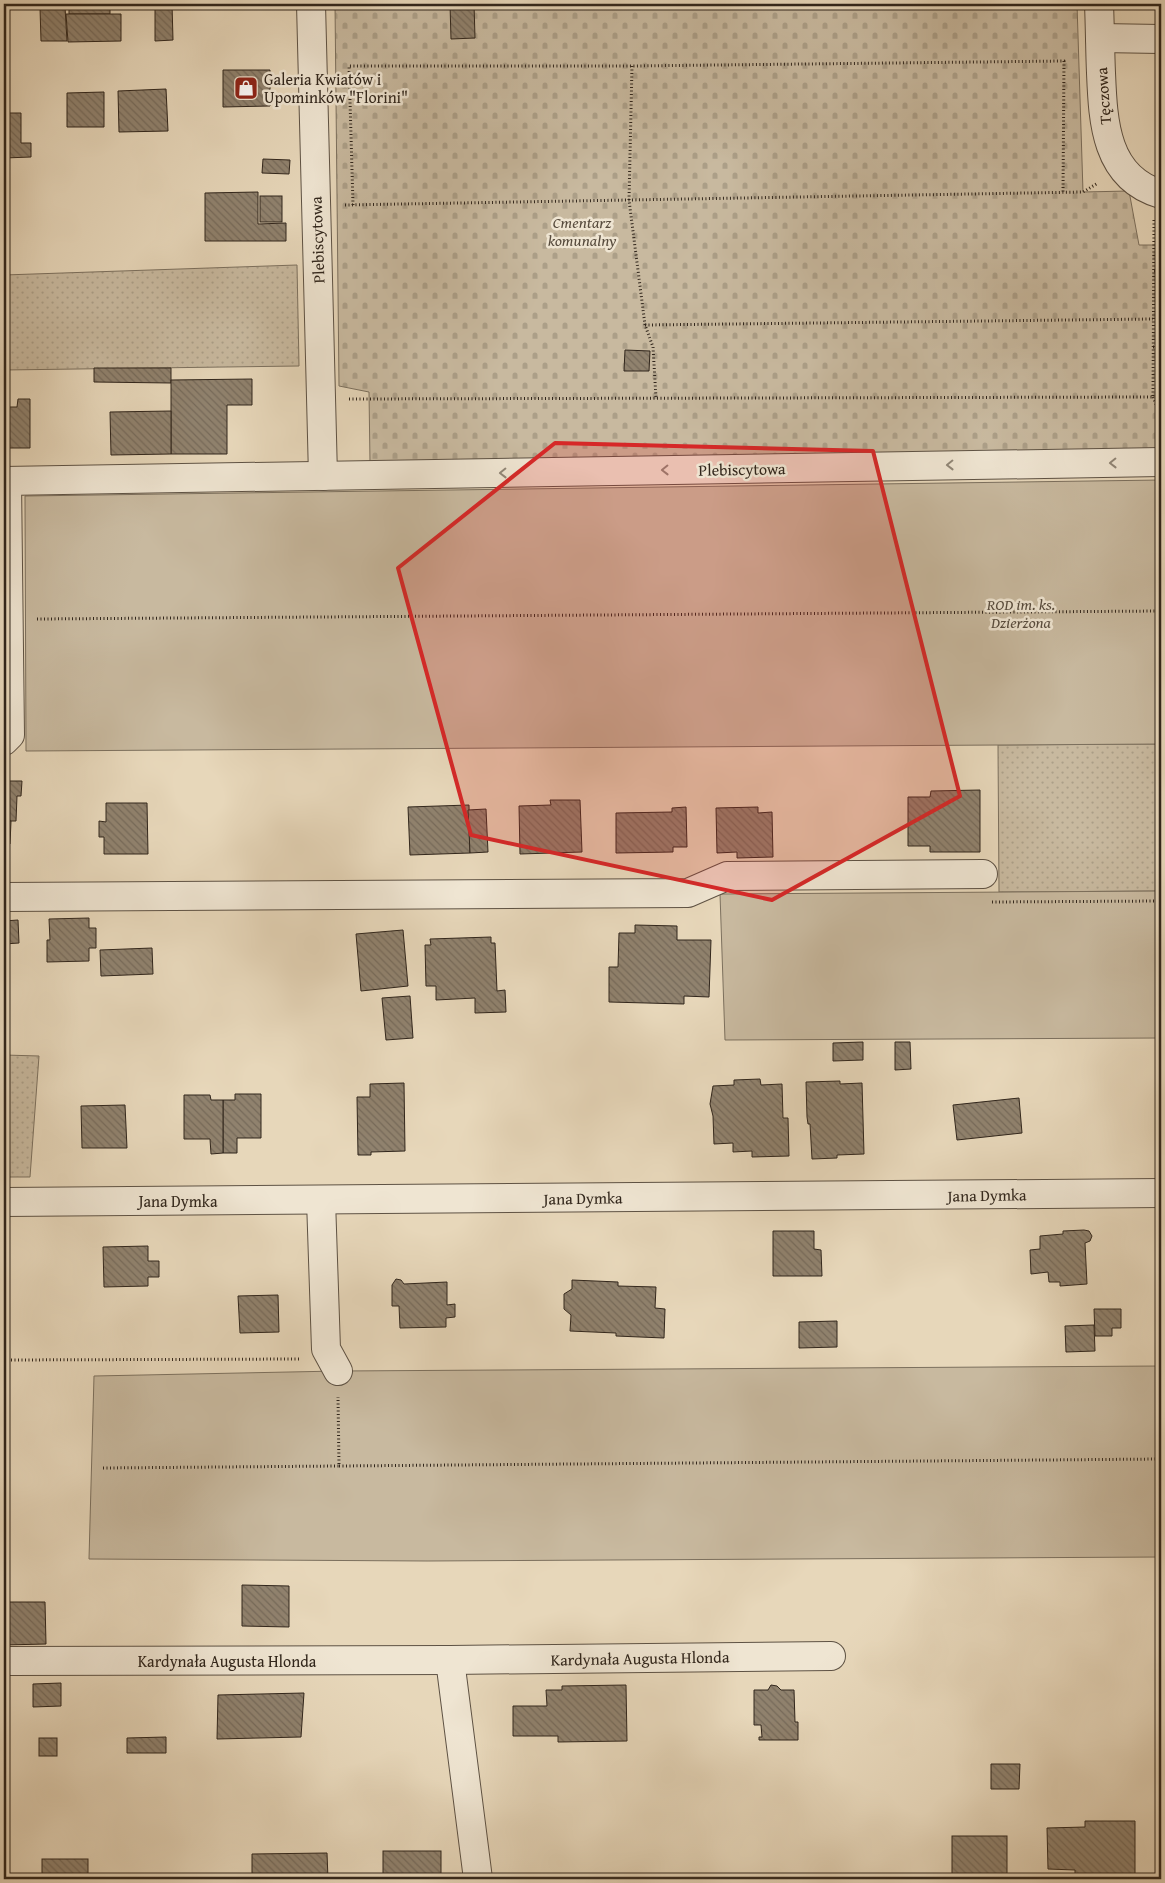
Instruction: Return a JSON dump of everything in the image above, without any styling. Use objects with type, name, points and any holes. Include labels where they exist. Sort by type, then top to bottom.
[{"type":"street","name":"Plebiscytowa","points":[[311,4],[323,476]]},
{"type":"street","name":"Tęczowa","points":[[1099,4],[1104,122],[1109,144],[1123,168],[1137,181],[1158,193]]},
{"type":"street","points":[[1100,38],[1161,39]]},
{"type":"street","name":"Plebiscytowa","points":[[5,481],[1161,462]]},
{"type":"street","points":[[4,740],[10,736],[5,481]]},
{"type":"street","points":[[4,897],[688,893],[727,876],[983,874]]},
{"type":"street","name":"Jana Dymka","points":[[4,1202],[1161,1193]]},
{"type":"street","points":[[321,1200],[332,1360]]},
{"type":"street","name":"Kardynała Augusta Hlonda","points":[[4,1661],[450,1660],[831,1656]]},
{"type":"street","points":[[450,1660],[478,1879]]},
{"type":"path","points":[[353,204],[348,66],[632,66],[1064,61],[1063,192]]},
{"type":"path","points":[[632,66],[629,200],[645,325],[653,347],[656,398]]},
{"type":"path","points":[[316,206],[1084,192],[1123,168]]},
{"type":"path","points":[[1158,193],[1154,271],[1153,397],[1161,416]]},
{"type":"path","points":[[1154,271],[1161,271]]},
{"type":"path","points":[[645,325],[1153,319]]},
{"type":"path","points":[[1153,347],[1161,347]]},
{"type":"path","points":[[321,399],[1153,397]]},
{"type":"path","points":[[36,619],[1161,611]]},
{"type":"path","points":[[4,1360],[332,1360],[339,1466]]},
{"type":"path","points":[[103,1468],[1161,1459]]},
{"type":"highlighted area","points":[[555,443],[873,451],[960,796],[772,900],[471,835],[398,568]]},
{"type":"green space","name":"Cmentarz komunalny","points":[[335,4],[1077,4],[1083,192],[1129,191],[1139,245],[1161,245],[1161,451],[370,463],[369,392],[339,386]]},
{"type":"green space","points":[[297,265],[299,366],[4,370],[4,275]]},
{"type":"green space","name":"ROD im. ks. Dzierżona","points":[[1161,480],[1161,744],[26,751],[25,496]]},
{"type":"green space","points":[[1161,744],[1161,891],[999,892],[998,745]]},
{"type":"green space","points":[[1161,891],[1161,1038],[725,1040],[720,894]]},
{"type":"green space","points":[[4,1055],[39,1056],[30,1177],[4,1177]]},
{"type":"green space","points":[[1161,1366],[1161,1557],[427,1561],[89,1559],[94,1376],[338,1371]]},
{"type":"building","points":[[69,4],[110,4],[110,14],[69,14]]},
{"type":"building","points":[[155,4],[172,4],[173,40],[155,41]]},
{"type":"building","points":[[450,4],[474,4],[475,38],[451,39]]},
{"type":"building","points":[[65,7],[67,41],[41,41],[40,8]]},
{"type":"building","points":[[66,14],[121,14],[121,41],[68,42]]},
{"type":"building","name":"Galeria Kwiatów i Upominków \"Florini\"","points":[[223,70],[270,70],[270,106],[223,107]]},
{"type":"building","points":[[166,89],[168,131],[119,132],[118,91]]},
{"type":"building","points":[[104,92],[104,127],[67,127],[67,93]]},
{"type":"building","points":[[4,113],[21,113],[21,143],[31,143],[31,157],[4,158]]},
{"type":"building","points":[[263,159],[290,160],[289,174],[262,173]]},
{"type":"building","points":[[258,192],[258,224],[286,223],[286,241],[205,241],[205,193]]},
{"type":"building","points":[[260,196],[282,196],[282,222],[260,222]]},
{"type":"building","points":[[625,350],[650,351],[649,371],[624,371]]},
{"type":"building","points":[[94,368],[171,368],[171,383],[94,382]]},
{"type":"building","points":[[252,379],[252,405],[227,405],[227,454],[171,454],[171,380]]},
{"type":"building","points":[[18,399],[30,399],[30,448],[4,448],[4,407],[17,407]]},
{"type":"building","points":[[171,411],[171,454],[111,455],[110,412]]},
{"type":"building","points":[[4,781],[22,781],[21,796],[17,796],[16,821],[4,821]]},
{"type":"building","points":[[980,790],[980,852],[930,852],[930,846],[908,846],[908,797],[930,797],[931,791]]},
{"type":"building","points":[[550,800],[580,800],[582,852],[520,854],[519,806],[551,805]]},
{"type":"building","points":[[106,803],[147,803],[148,854],[104,854],[104,837],[99,837],[99,821],[106,822]]},
{"type":"building","points":[[469,805],[470,853],[410,855],[408,807]]},
{"type":"building","points":[[686,807],[687,847],[673,847],[673,852],[616,853],[616,813],[672,812],[672,808]]},
{"type":"building","points":[[758,807],[758,813],[772,812],[773,857],[737,858],[737,852],[717,853],[716,808]]},
{"type":"building","points":[[486,809],[488,852],[470,853],[468,810]]},
{"type":"building","points":[[4,821],[11,821],[10,844],[4,844]]},
{"type":"building","points":[[89,918],[89,928],[96,928],[96,948],[89,948],[89,961],[47,962],[47,940],[50,940],[49,919]]},
{"type":"building","points":[[18,920],[19,943],[4,944],[4,921]]},
{"type":"building","points":[[635,925],[677,926],[677,940],[711,940],[709,997],[684,996],[684,1004],[609,1002],[609,967],[618,967],[619,933],[635,933]]},
{"type":"building","points":[[403,930],[408,986],[361,991],[356,934]]},
{"type":"building","points":[[491,937],[491,943],[495,943],[497,991],[505,990],[506,1012],[475,1013],[475,998],[436,1000],[436,986],[426,986],[425,945],[431,945],[430,939]]},
{"type":"building","points":[[152,948],[153,974],[101,976],[100,950]]},
{"type":"building","points":[[410,996],[413,1038],[386,1040],[382,998]]},
{"type":"building","points":[[863,1042],[863,1060],[833,1061],[833,1043]]},
{"type":"building","points":[[895,1042],[910,1042],[911,1069],[895,1070]]},
{"type":"building","points":[[760,1079],[761,1085],[782,1084],[783,1118],[788,1118],[789,1156],[752,1157],[752,1151],[733,1152],[733,1143],[714,1144],[713,1116],[710,1104],[713,1086],[734,1085],[734,1080]]},
{"type":"building","points":[[840,1081],[840,1084],[862,1083],[864,1154],[837,1155],[837,1158],[812,1159],[810,1124],[808,1124],[807,1117],[806,1082]]},
{"type":"building","points":[[404,1083],[405,1151],[371,1152],[371,1155],[358,1155],[357,1097],[370,1097],[370,1084]]},
{"type":"building","points":[[235,1094],[261,1094],[261,1138],[237,1138],[237,1153],[223,1153],[223,1100],[235,1100]]},
{"type":"building","points":[[184,1095],[210,1095],[211,1100],[223,1100],[223,1153],[211,1154],[210,1139],[184,1139]]},
{"type":"building","points":[[1019,1098],[1022,1133],[957,1140],[953,1105]]},
{"type":"building","points":[[125,1105],[127,1148],[82,1148],[81,1106]]},
{"type":"building","points":[[773,1231],[814,1231],[814,1249],[821,1250],[822,1276],[773,1276]]},
{"type":"building","points":[[1063,1231],[1089,1231],[1092,1236],[1090,1241],[1085,1243],[1087,1284],[1060,1286],[1060,1282],[1049,1282],[1048,1272],[1031,1274],[1030,1250],[1040,1249],[1040,1236],[1063,1234]]},
{"type":"building","points":[[148,1246],[148,1261],[159,1261],[159,1277],[148,1277],[148,1286],[104,1287],[103,1247]]},
{"type":"building","points":[[396,1279],[401,1280],[404,1284],[447,1282],[447,1305],[455,1304],[455,1317],[446,1318],[446,1327],[400,1328],[399,1306],[392,1306],[392,1285]]},
{"type":"building","points":[[572,1280],[618,1282],[618,1286],[656,1287],[655,1308],[665,1309],[664,1338],[616,1336],[616,1333],[570,1331],[571,1315],[564,1309],[564,1294],[572,1289]]},
{"type":"building","points":[[278,1295],[279,1332],[240,1333],[238,1296]]},
{"type":"building","points":[[1094,1309],[1121,1309],[1121,1328],[1112,1328],[1112,1336],[1095,1336]]},
{"type":"building","points":[[837,1321],[837,1347],[799,1348],[799,1322]]},
{"type":"building","points":[[1094,1325],[1095,1351],[1066,1352],[1065,1326]]},
{"type":"building","points":[[242,1585],[289,1586],[289,1627],[242,1626]]},
{"type":"building","points":[[4,1597],[9,1602],[45,1602],[46,1644],[4,1645]]},
{"type":"building","points":[[61,1683],[61,1706],[33,1707],[33,1684]]},
{"type":"building","points":[[626,1685],[627,1741],[558,1742],[558,1736],[513,1736],[513,1706],[547,1706],[546,1690],[562,1690],[562,1686]]},
{"type":"building","points":[[771,1685],[777,1686],[781,1690],[794,1690],[795,1722],[798,1722],[798,1740],[759,1740],[759,1737],[762,1737],[761,1725],[754,1725],[754,1690],[768,1690]]},
{"type":"building","points":[[304,1693],[301,1737],[217,1739],[218,1695]]},
{"type":"building","points":[[166,1737],[166,1753],[127,1753],[127,1738]]},
{"type":"building","points":[[39,1738],[57,1738],[57,1756],[39,1756]]},
{"type":"building","points":[[991,1764],[1020,1764],[1019,1789],[991,1789]]},
{"type":"building","points":[[1085,1821],[1135,1821],[1135,1875],[1075,1876],[1075,1870],[1048,1869],[1047,1828],[1085,1827]]},
{"type":"building","points":[[952,1836],[1007,1836],[1007,1877],[952,1877]]},
{"type":"building","points":[[383,1851],[441,1851],[441,1879],[383,1879]]},
{"type":"building","points":[[327,1853],[328,1879],[252,1879],[252,1854]]},
{"type":"building","points":[[42,1859],[88,1859],[88,1879],[42,1879]]},
{"type":"place","name":"Galeria Kwiatów i Upominków \"Florini\"","points":[[246,88]]}]
